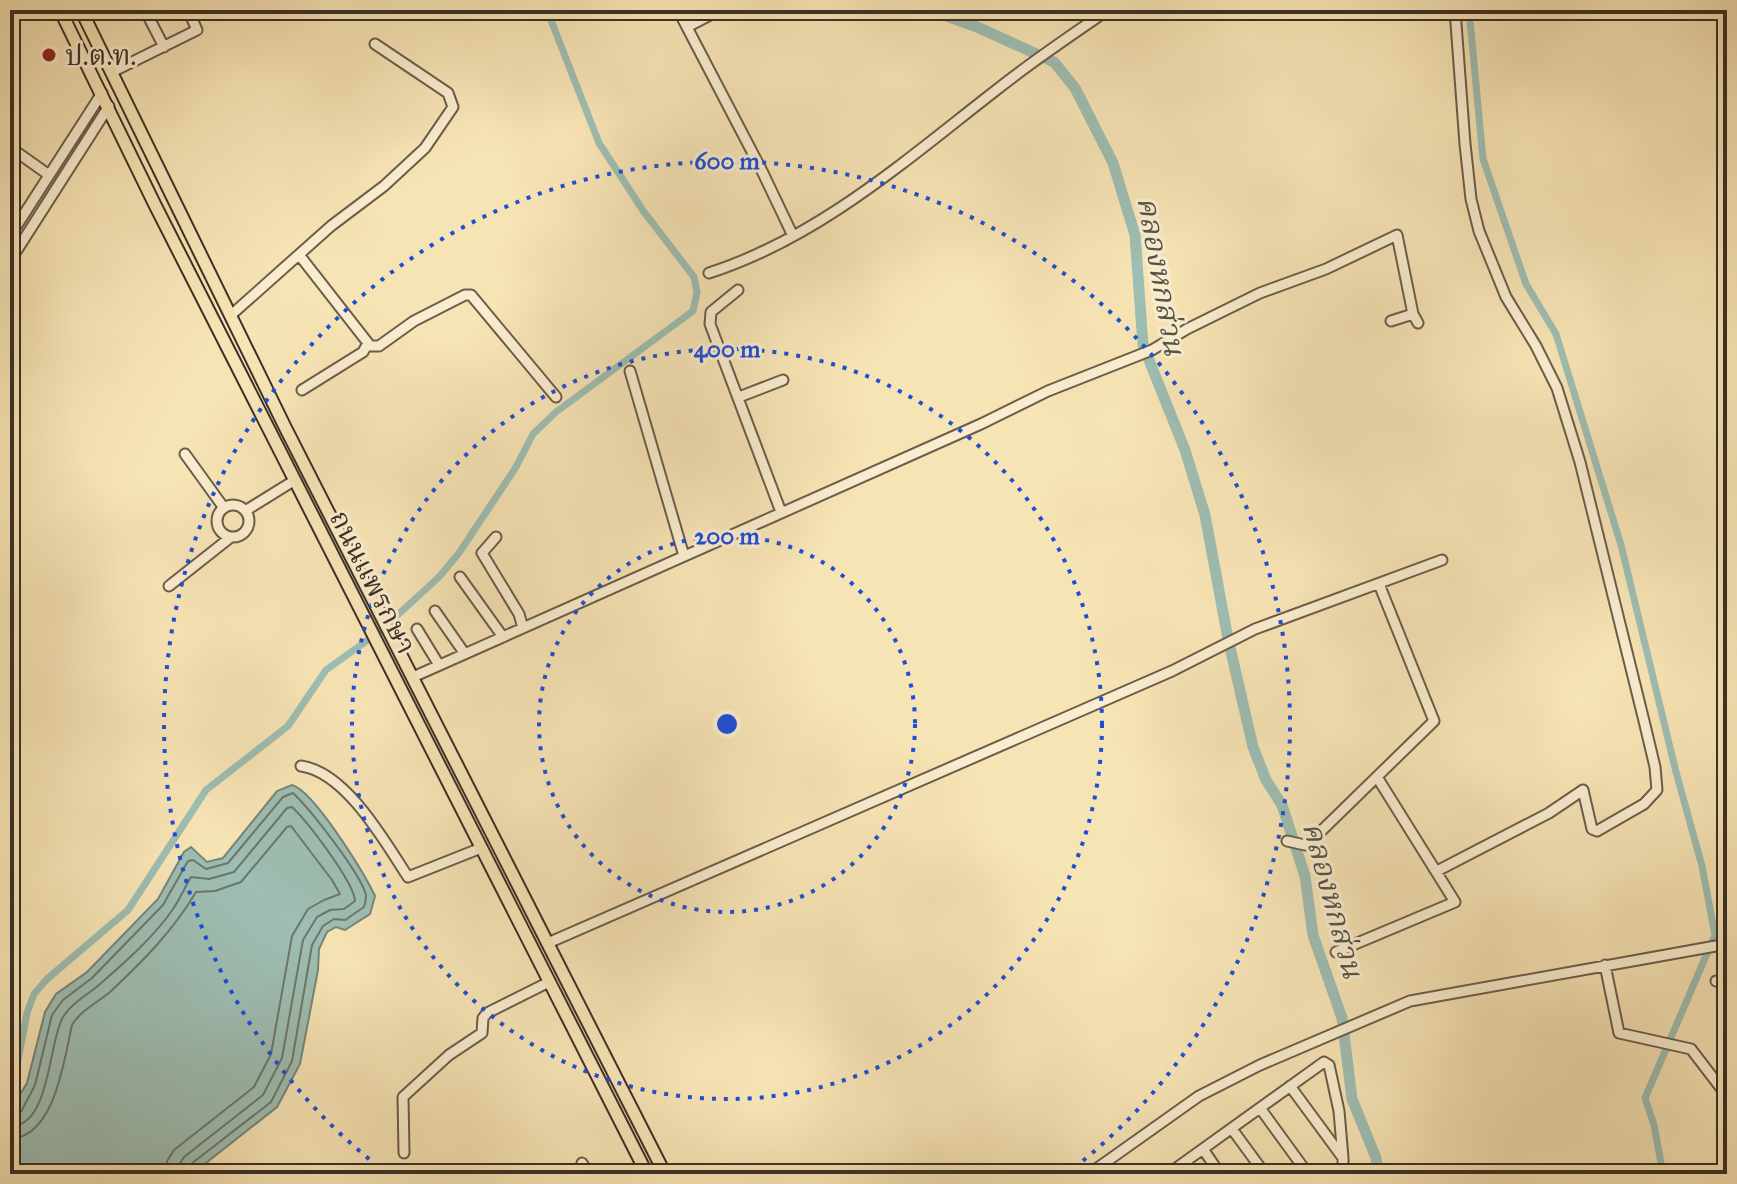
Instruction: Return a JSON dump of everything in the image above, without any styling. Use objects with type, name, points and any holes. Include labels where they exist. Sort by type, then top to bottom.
[{"type":"main road","name":"ถนนแพรกษา","points":[[60,10],[645,1174]]},
{"type":"main road","name":"ถนนแพรกษา","points":[[81,10],[230,316],[665,1174]]},
{"type":"main road","points":[[148,189],[164,180]]},
{"type":"main road","points":[[585,1053],[600,1045]]},
{"type":"street","points":[[145,10],[164,47]]},
{"type":"street","points":[[112,72],[198,30],[188,10]]},
{"type":"street","points":[[678,10],[793,236]]},
{"type":"street","points":[[687,27],[720,10]]},
{"type":"street","points":[[709,273],[756,256],[858,196],[1031,63],[1108,10]]},
{"type":"street","points":[[1437,871],[1549,813],[1583,790],[1592,829],[1597,831],[1644,804],[1657,790],[1655,767],[1580,462],[1557,388],[1506,297],[1479,231],[1471,199],[1465,144],[1455,10]]},
{"type":"street","points":[[230,316],[425,148],[453,107],[448,93],[375,44]]},
{"type":"street","points":[[10,236],[102,93]]},
{"type":"street","points":[[10,261],[109,106]]},
{"type":"street","points":[[10,160],[18,153],[49,175]]},
{"type":"street","points":[[413,677],[981,424],[1048,391],[1147,352],[1260,293],[1326,269],[1397,235],[1415,319],[1391,321]]},
{"type":"street","points":[[300,256],[367,340],[368,346],[327,377],[302,390]]},
{"type":"street","points":[[738,290],[709,317],[781,512]]},
{"type":"street","points":[[368,346],[379,346],[414,321],[465,295],[471,295],[556,397]]},
{"type":"street","points":[[630,371],[684,556]]},
{"type":"street","points":[[739,397],[783,380]]},
{"type":"street","points":[[185,454],[224,508]]},
{"type":"street","points":[[245,511],[295,480]]},
{"type":"street","points":[[235,505],[245,511],[249,519],[247,530],[239,536],[223,534],[218,526],[218,515],[224,508],[235,505]]},
{"type":"street","points":[[169,586],[231,537]]},
{"type":"street","points":[[496,537],[482,553],[519,614],[523,628]]},
{"type":"street","points":[[548,943],[1172,671],[1255,629],[1442,560]]},
{"type":"street","points":[[460,577],[503,637]]},
{"type":"street","points":[[1287,841],[1305,845],[1434,721],[1379,584]]},
{"type":"street","points":[[435,611],[465,654]]},
{"type":"street","points":[[417,629],[439,665]]},
{"type":"street","points":[[301,766],[314,768],[348,795],[365,813],[408,877],[481,848]]},
{"type":"street","points":[[1336,952],[1455,902],[1377,777]]},
{"type":"street","points":[[1089,1174],[1199,1096],[1260,1065],[1410,1001],[1726,944]]},
{"type":"street","points":[[1605,965],[1619,1033],[1691,1049],[1727,1096]]},
{"type":"street","points":[[1716,981],[1727,985]]},
{"type":"street","points":[[404,1153],[403,1097],[449,1055],[482,1033],[484,1015],[549,982]]},
{"type":"street","points":[[1172,1173],[1320,1063],[1326,1062],[1339,1111],[1343,1174]]},
{"type":"street","points":[[1290,1086],[1343,1158]]},
{"type":"street","points":[[1260,1108],[1308,1174]]},
{"type":"street","points":[[1232,1129],[1265,1174]]},
{"type":"street","points":[[1203,1149],[1220,1174]]},
{"type":"street","points":[[582,1163],[589,1174]]},
{"type":"water","points":[[292,785],[313,802],[325,817],[350,852],[375,896],[370,914],[345,930],[336,927],[327,932],[319,949],[318,970],[300,1064],[277,1107],[192,1174],[10,1174],[10,1111],[27,1083],[45,1012],[56,994],[87,972],[158,899],[184,852],[191,847],[207,862],[223,858],[277,791]]},
{"type":"waterway","points":[[10,1083],[34,994],[47,979],[128,910],[206,790],[288,726],[326,670],[379,632],[439,577],[459,553],[516,467],[533,434],[556,412],[693,311],[697,292],[694,277],[644,212],[599,143],[547,10]]},
{"type":"waterway","name":"คลองหกส่วน","points":[[930,10],[977,27],[1054,62],[1075,88],[1113,163],[1135,235],[1143,345],[1185,450],[1205,515],[1228,639]]},
{"type":"waterway","points":[[1469,10],[1483,159],[1526,284],[1556,334],[1621,545],[1702,866],[1715,935],[1645,1098],[1654,1125],[1663,1174]]},
{"type":"waterway","name":"คลองหกส่วน","points":[[1229,643],[1253,747],[1266,780],[1282,805],[1305,876],[1313,935],[1342,1018],[1352,1099],[1376,1158],[1379,1174]]},
{"type":"place","name":"ป.ต.ท.","points":[[49,55]]}]
